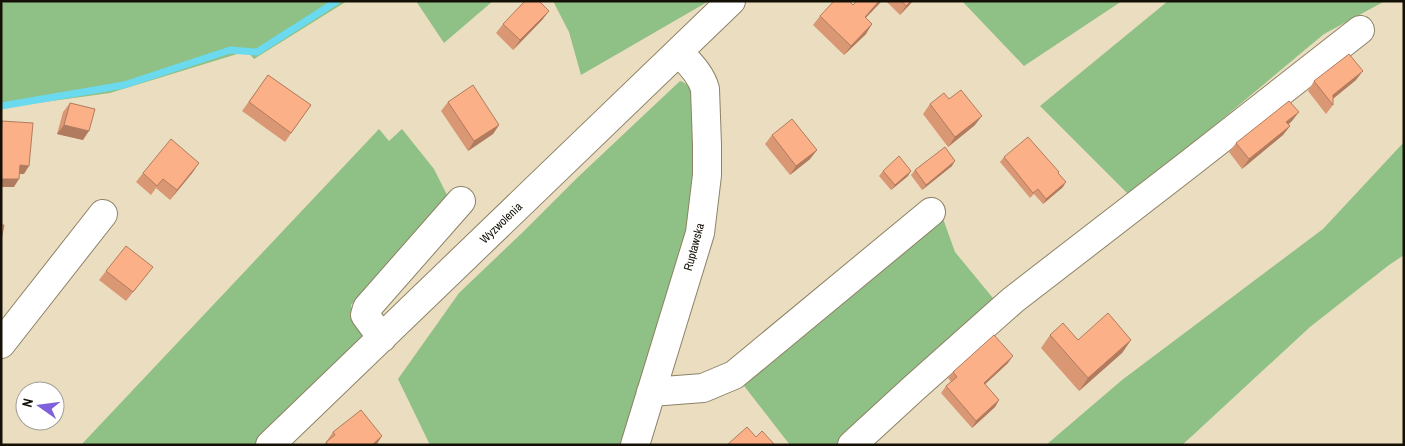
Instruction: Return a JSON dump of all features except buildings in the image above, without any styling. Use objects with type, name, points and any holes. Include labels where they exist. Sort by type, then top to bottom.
[{"type":"street","name":"Wyzwolenia","points":[[270,445],[731,1]]},
{"type":"street","points":[[852,445],[1014,300],[1360,30]]},
{"type":"street","name":"Ruptawska","points":[[635,445],[700,233],[706,188],[708,145],[705,89],[698,74],[679,52]]},
{"type":"street","points":[[382,338],[365,315],[367,308],[461,201]]},
{"type":"street","points":[[651,392],[703,388],[734,375],[930,212]]},
{"type":"street","points":[[1,344],[103,214]]},
{"type":"green space","points":[[11,1],[347,1],[254,59],[247,51],[110,93],[1,108],[1,3]]},
{"type":"green space","points":[[416,1],[493,1],[444,43]]},
{"type":"green space","points":[[553,1],[709,1],[581,75],[569,32]]},
{"type":"green space","points":[[962,1],[1122,1],[1024,66]]},
{"type":"green space","points":[[1168,1],[1385,1],[1324,34],[1130,196],[1040,106]]},
{"type":"green space","points":[[680,81],[690,88],[694,95],[694,217],[625,445],[430,445],[398,379],[459,293]]},
{"type":"green space","points":[[379,129],[389,141],[402,129],[434,169],[450,201],[351,305],[353,316],[367,336],[256,445],[81,445]]},
{"type":"green space","points":[[1404,142],[1404,255],[1310,327],[1182,445],[1046,445],[1122,380],[1323,229]]},
{"type":"green space","points":[[941,213],[955,252],[997,303],[836,445],[790,445],[741,382]]},
{"type":"waterway","points":[[1,106],[124,85],[230,50],[257,52],[337,1]]}]
